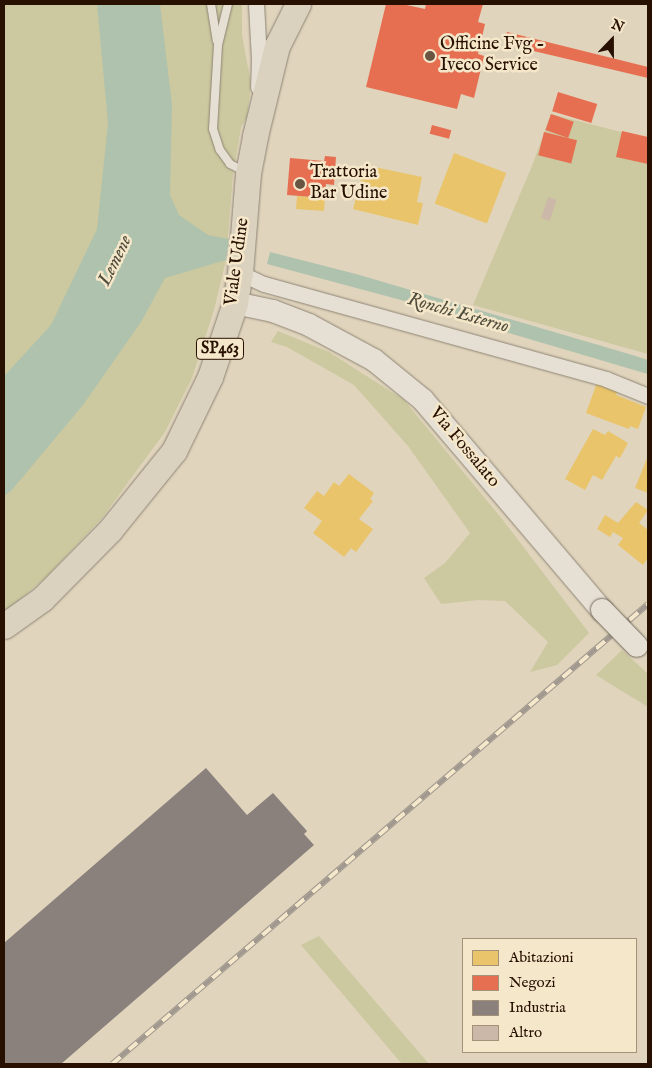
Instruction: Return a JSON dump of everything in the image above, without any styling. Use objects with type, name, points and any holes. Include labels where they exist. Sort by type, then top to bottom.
[{"type":"main road","name":"Viale Udine","points":[[4,626],[42,599],[110,530],[174,451],[210,377],[235,303],[240,274],[248,173],[255,136],[277,46],[298,4]]},
{"type":"street","points":[[255,136],[259,60],[256,4]]},
{"type":"street","points":[[240,274],[264,284],[606,379],[648,396]]},
{"type":"street","name":"Via Fossalato","points":[[235,303],[273,311],[309,324],[374,360],[423,400],[602,610],[643,651]]},
{"type":"lane","points":[[211,4],[218,46]]},
{"type":"lane","points":[[228,4],[218,46],[213,129],[220,150],[230,164],[248,173]]},
{"type":"shaded area","points":[[4,4],[242,4],[242,35],[251,84],[247,117],[241,127],[233,174],[226,260],[214,310],[192,378],[165,432],[102,518],[46,577],[4,613]]},
{"type":"shaded area","points":[[551,114],[648,139],[648,354],[473,305],[532,166]]},
{"type":"shaded area","points":[[278,331],[329,352],[404,400],[502,519],[589,633],[557,665],[530,672],[548,642],[505,601],[479,600],[441,604],[424,578],[445,563],[470,533],[408,446],[354,385],[287,347],[271,342]]},
{"type":"shaded area","points":[[622,650],[648,674],[648,707],[596,675]]},
{"type":"shaded area","points":[[319,936],[429,1064],[402,1064],[301,945]]},
{"type":"water","name":"Lemene","points":[[97,4],[160,4],[172,105],[170,195],[179,215],[208,235],[229,239],[226,260],[165,278],[141,322],[83,405],[11,491],[4,496],[4,376],[51,325],[97,229],[108,123]]},
{"type":"water","points":[[270,252],[356,274],[629,354],[648,360],[648,371],[468,318],[267,264]]},
{"type":"building: Abitazioni","points":[[454,153],[506,173],[487,223],[435,203]]},
{"type":"building: Abitazioni","points":[[365,165],[422,177],[417,202],[423,203],[418,225],[353,209]]},
{"type":"building: Abitazioni","points":[[297,196],[325,198],[324,211],[296,209]]},
{"type":"building: Abitazioni","points":[[598,380],[619,388],[616,395],[646,407],[638,429],[630,426],[629,429],[586,413]]},
{"type":"building: Abitazioni","points":[[593,429],[605,435],[608,431],[628,443],[620,458],[616,456],[602,480],[593,475],[585,490],[565,479]]},
{"type":"building: Abitazioni","points":[[648,456],[648,493],[635,488]]},
{"type":"building: Abitazioni","points":[[349,474],[374,493],[370,499],[373,501],[359,519],[373,529],[356,552],[351,548],[344,557],[313,533],[322,521],[304,508],[317,491],[324,496],[334,482],[339,486]]},
{"type":"building: Abitazioni","points":[[636,502],[648,510],[639,523],[648,530],[648,558],[643,565],[618,545],[623,538],[613,532],[610,537],[597,529],[605,515],[618,523]]},
{"type":"building: Negozi","name":"Officine Fvg - Iveco Service","points":[[386,4],[402,4],[425,9],[426,4],[483,4],[478,22],[485,24],[478,54],[484,56],[474,98],[461,94],[457,109],[366,87]]},
{"type":"building: Negozi","points":[[507,32],[648,67],[648,78],[504,44]]},
{"type":"building: Negozi","points":[[558,92],[597,104],[591,123],[552,111]]},
{"type":"building: Negozi","points":[[551,114],[574,122],[568,138],[545,130]]},
{"type":"building: Negozi","points":[[432,125],[451,130],[449,139],[430,134]]},
{"type":"building: Negozi","points":[[622,131],[648,137],[648,164],[616,157]]},
{"type":"building: Negozi","points":[[544,132],[577,140],[571,164],[538,155]]},
{"type":"building: Negozi","points":[[325,156],[336,157],[334,185],[326,184],[325,198],[287,195],[290,158],[324,161]]},
{"type":"building: Industria","points":[[206,768],[247,815],[273,793],[307,831],[304,834],[314,845],[61,1064],[4,1064],[4,943]]},
{"type":"building: Altro","points":[[548,197],[557,200],[550,221],[541,218]]},
{"type":"waterway","name":"Ronchi Esterno","points":[[469,318],[648,371]]},
{"type":"railway","points":[[112,1064],[648,604]]},
{"type":"place","name":"Officine Fvg - Iveco Service","points":[[430,56]]},
{"type":"place","name":"Trattoria Bar Udine","points":[[300,184]]}]
